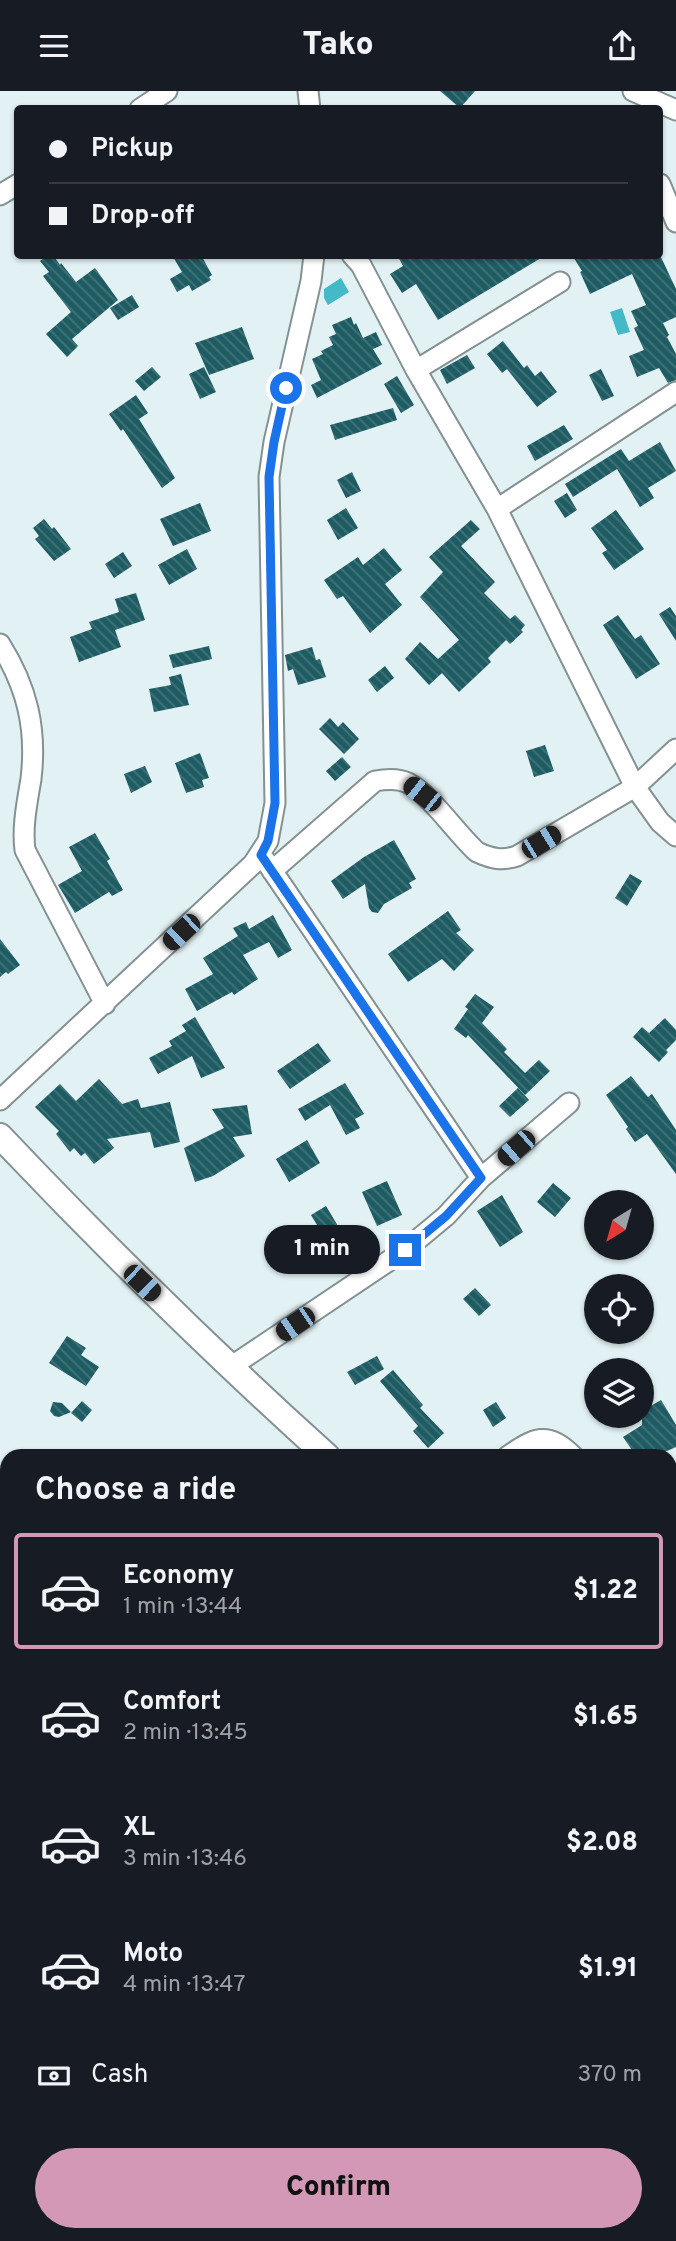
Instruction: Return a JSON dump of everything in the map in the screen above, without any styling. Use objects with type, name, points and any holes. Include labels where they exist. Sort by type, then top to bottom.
[{"type":"street","points":[[146,105],[167,91]]},
{"type":"street","points":[[633,91],[676,110]]},
{"type":"street","points":[[663,191],[676,222]]},
{"type":"street","points":[[314,259],[311,281],[274,442],[269,477],[275,803],[267,863],[481,1178]]},
{"type":"street","points":[[356,259],[497,509],[635,787],[660,822],[676,836]]},
{"type":"street","points":[[416,370],[560,282]]},
{"type":"street","points":[[497,509],[676,392]]},
{"type":"street","points":[[0,644],[24,689],[33,738],[33,764],[23,833],[25,850],[105,1004]]},
{"type":"street","points":[[0,1100],[267,863],[375,781],[386,779],[408,783],[422,794],[477,852],[500,860],[517,856],[635,787],[676,749]]},
{"type":"street","points":[[229,1368],[405,1250],[446,1216],[481,1178],[569,1103]]},
{"type":"street","points":[[0,1136],[107,1249],[229,1368],[319,1449]]},
{"type":"street","points":[[518,1449],[531,1440],[540,1439],[559,1444],[565,1449]]},
{"type":"water","points":[[341,278],[349,292],[328,305],[324,298],[324,289]]},
{"type":"water","points":[[622,308],[630,332],[618,335],[610,312]]},
{"type":"building","points":[[440,91],[475,91],[463,105],[456,105]]},
{"type":"building","points":[[56,259],[76,282],[95,268],[118,300],[72,339],[78,346],[67,357],[46,334],[71,312],[43,276],[49,272],[40,261]]},
{"type":"building","points":[[174,259],[203,259],[212,275],[209,277],[211,280],[192,291],[189,285],[177,292],[170,279],[182,272]]},
{"type":"building","points":[[399,259],[539,259],[438,320],[416,284],[402,293],[390,274],[403,266]]},
{"type":"building","points":[[574,259],[662,259],[676,289],[676,317],[663,323],[676,354],[676,380],[668,383],[659,368],[637,377],[629,356],[644,350],[634,328],[638,326],[631,311],[646,305],[632,274],[590,294],[580,272],[582,271]]},
{"type":"building","points":[[132,295],[139,307],[118,320],[110,308]]},
{"type":"building","points":[[351,317],[363,338],[376,332],[382,345],[373,349],[382,364],[317,398],[311,385],[321,380],[312,359],[333,345],[329,337],[336,334],[332,325]]},
{"type":"building","points":[[242,327],[254,359],[209,375],[195,343]]},
{"type":"building","points":[[503,341],[524,368],[527,365],[535,376],[541,371],[557,392],[537,407],[507,369],[502,373],[487,354]]},
{"type":"building","points":[[467,355],[475,368],[447,384],[440,370]]},
{"type":"building","points":[[152,367],[161,377],[144,391],[135,381]]},
{"type":"building","points":[[204,367],[216,392],[200,399],[189,374]]},
{"type":"building","points":[[601,369],[614,396],[602,401],[589,375]]},
{"type":"building","points":[[397,376],[414,405],[401,413],[384,384]]},
{"type":"building","points":[[136,395],[148,413],[139,419],[175,478],[162,488],[123,429],[121,431],[109,414]]},
{"type":"building","points":[[393,408],[397,420],[335,440],[330,425]]},
{"type":"building","points":[[564,425],[573,439],[535,461],[527,446]]},
{"type":"building","points":[[660,442],[676,471],[648,488],[654,498],[640,507],[617,469],[573,497],[565,484],[621,449],[629,461]]},
{"type":"building","points":[[352,472],[361,491],[346,498],[337,480]]},
{"type":"building","points":[[567,493],[577,510],[565,518],[554,501]]},
{"type":"building","points":[[200,503],[211,531],[173,546],[160,519]]},
{"type":"building","points":[[346,508],[358,528],[338,540],[327,520]]},
{"type":"building","points":[[616,510],[644,549],[614,570],[602,553],[607,550],[591,528]]},
{"type":"building","points":[[44,519],[71,549],[54,561],[35,539],[39,536],[33,528]]},
{"type":"building","points":[[471,520],[480,529],[461,546],[495,582],[484,593],[510,619],[515,615],[525,625],[521,630],[523,632],[510,644],[506,640],[488,658],[491,662],[459,692],[442,673],[429,685],[405,659],[420,642],[438,659],[459,640],[420,597],[443,572],[429,557]]},
{"type":"building","points":[[384,548],[402,570],[385,584],[402,605],[370,633],[343,596],[337,599],[324,580],[358,557],[363,565]]},
{"type":"building","points":[[187,549],[197,569],[169,585],[158,565]]},
{"type":"building","points":[[123,552],[132,566],[114,578],[105,564]]},
{"type":"building","points":[[136,593],[145,620],[115,630],[121,647],[79,662],[70,637],[92,629],[89,622],[119,612],[115,599]]},
{"type":"building","points":[[670,607],[676,616],[676,641],[659,614]]},
{"type":"building","points":[[618,615],[635,639],[641,635],[660,664],[636,679],[603,625]]},
{"type":"building","points":[[209,646],[212,659],[173,668],[169,655]]},
{"type":"building","points":[[312,647],[316,660],[320,659],[326,677],[298,685],[293,669],[288,671],[285,655]]},
{"type":"building","points":[[385,666],[394,678],[377,692],[368,680]]},
{"type":"building","points":[[181,674],[189,705],[154,712],[149,689],[171,685],[169,677]]},
{"type":"building","points":[[330,718],[338,727],[343,722],[359,739],[344,754],[319,729]]},
{"type":"building","points":[[545,745],[554,771],[534,777],[526,751]]},
{"type":"building","points":[[200,753],[209,778],[202,780],[204,787],[186,793],[175,763]]},
{"type":"building","points":[[342,757],[351,767],[335,781],[326,771]]},
{"type":"building","points":[[145,766],[152,782],[131,793],[124,774]]},
{"type":"building","points":[[95,833],[123,890],[112,896],[109,892],[75,913],[58,885],[82,871],[69,847]]},
{"type":"building","points":[[394,840],[416,879],[409,883],[412,888],[384,904],[378,913],[369,908],[365,884],[343,899],[331,881],[364,857]]},
{"type":"building","points":[[630,874],[642,881],[627,906],[615,898]]},
{"type":"building","points":[[448,911],[461,930],[456,933],[474,950],[454,971],[442,959],[408,982],[388,954]]},
{"type":"building","points":[[273,915],[292,950],[278,958],[269,942],[243,955],[258,979],[234,995],[232,992],[197,1011],[185,989],[213,974],[203,958],[238,936],[233,928],[246,922],[249,929]]},
{"type":"building","points":[[0,939],[20,965],[0,977]]},
{"type":"building","points":[[475,994],[494,1007],[482,1023],[507,1049],[504,1052],[525,1073],[539,1060],[550,1071],[525,1095],[468,1035],[466,1038],[454,1029]]},
{"type":"building","points":[[195,1017],[225,1068],[201,1078],[192,1056],[158,1074],[149,1058],[172,1046],[169,1041],[186,1031],[182,1025]]},
{"type":"building","points":[[665,1018],[676,1030],[676,1040],[659,1062],[633,1037],[642,1027],[649,1033]]},
{"type":"building","points":[[318,1043],[331,1061],[290,1089],[277,1071]]},
{"type":"building","points":[[631,1076],[648,1097],[652,1094],[676,1130],[676,1174],[647,1134],[635,1142],[606,1095]]},
{"type":"building","points":[[99,1079],[122,1104],[138,1099],[141,1108],[170,1102],[180,1142],[154,1148],[150,1132],[107,1139],[114,1148],[94,1164],[85,1153],[81,1156],[74,1148],[70,1152],[56,1134],[59,1131],[35,1107],[60,1084],[76,1101]]},
{"type":"building","points":[[345,1083],[364,1114],[355,1119],[360,1128],[346,1135],[330,1105],[305,1121],[298,1109]]},
{"type":"building","points":[[518,1088],[529,1100],[510,1117],[499,1106]]},
{"type":"building","points":[[247,1105],[252,1134],[233,1137],[245,1156],[213,1176],[195,1182],[184,1148],[224,1128],[212,1109]]},
{"type":"building","points":[[307,1140],[320,1163],[289,1182],[276,1159]]},
{"type":"building","points":[[387,1181],[402,1215],[377,1226],[362,1192]]},
{"type":"building","points":[[553,1183],[571,1198],[555,1217],[537,1202]]},
{"type":"building","points":[[502,1195],[523,1232],[500,1247],[477,1211]]},
{"type":"building","points":[[326,1206],[338,1226],[323,1235],[311,1215]]},
{"type":"building","points":[[475,1288],[491,1305],[479,1316],[463,1299]]},
{"type":"building","points":[[67,1336],[86,1348],[81,1355],[99,1367],[86,1386],[49,1363]]},
{"type":"building","points":[[377,1356],[384,1369],[355,1385],[347,1372]]},
{"type":"building","points":[[393,1370],[423,1405],[420,1408],[444,1433],[428,1448],[413,1431],[418,1426],[380,1381]]},
{"type":"building","points":[[661,1400],[676,1425],[676,1447],[671,1449],[631,1449],[623,1437],[637,1428],[654,1428],[654,1404]]},
{"type":"building","points":[[82,1401],[92,1410],[82,1422],[71,1413]]},
{"type":"building","points":[[53,1402],[62,1403],[71,1412],[59,1417],[54,1416],[50,1411]]},
{"type":"building","points":[[496,1402],[506,1418],[493,1427],[483,1410]]},
{"type":"route","points":[[286,388],[269,477],[275,803],[273,825],[261,855],[481,1178],[446,1216],[405,1250]]}]
